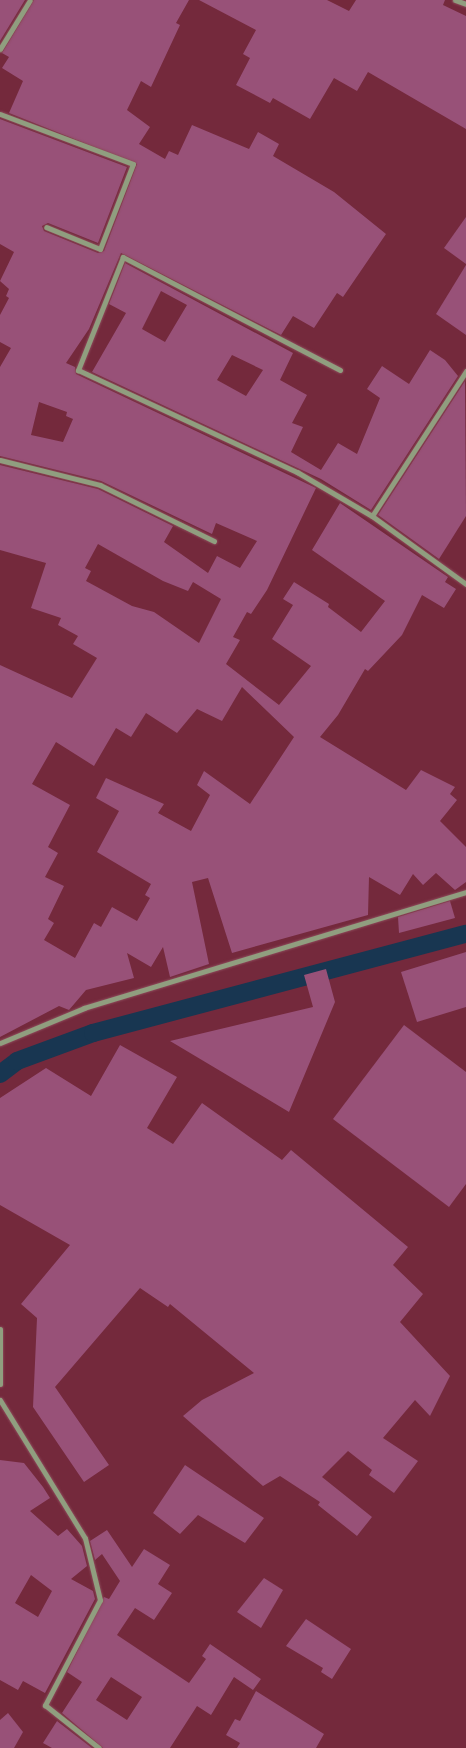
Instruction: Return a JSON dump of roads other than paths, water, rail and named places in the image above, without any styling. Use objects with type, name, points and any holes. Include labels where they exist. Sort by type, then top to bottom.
[{"type":"street","points":[[0,49],[30,0]]},
{"type":"street","points":[[455,0],[466,4]]},
{"type":"street","points":[[0,114],[133,164],[100,249],[46,227]]},
{"type":"street","points":[[340,370],[123,257],[78,370],[297,472],[372,516],[466,584]]},
{"type":"street","points":[[372,516],[466,371]]},
{"type":"street","points":[[0,460],[100,485],[214,541]]},
{"type":"street","points":[[0,1043],[84,1008],[466,892]]},
{"type":"street","points":[[0,1329],[0,1384]]},
{"type":"street","points":[[0,1400],[85,1538],[100,1600],[46,1705],[99,1748]]},
{"type":"waterway","points":[[0,1074],[17,1061],[93,1033],[466,934]]}]
